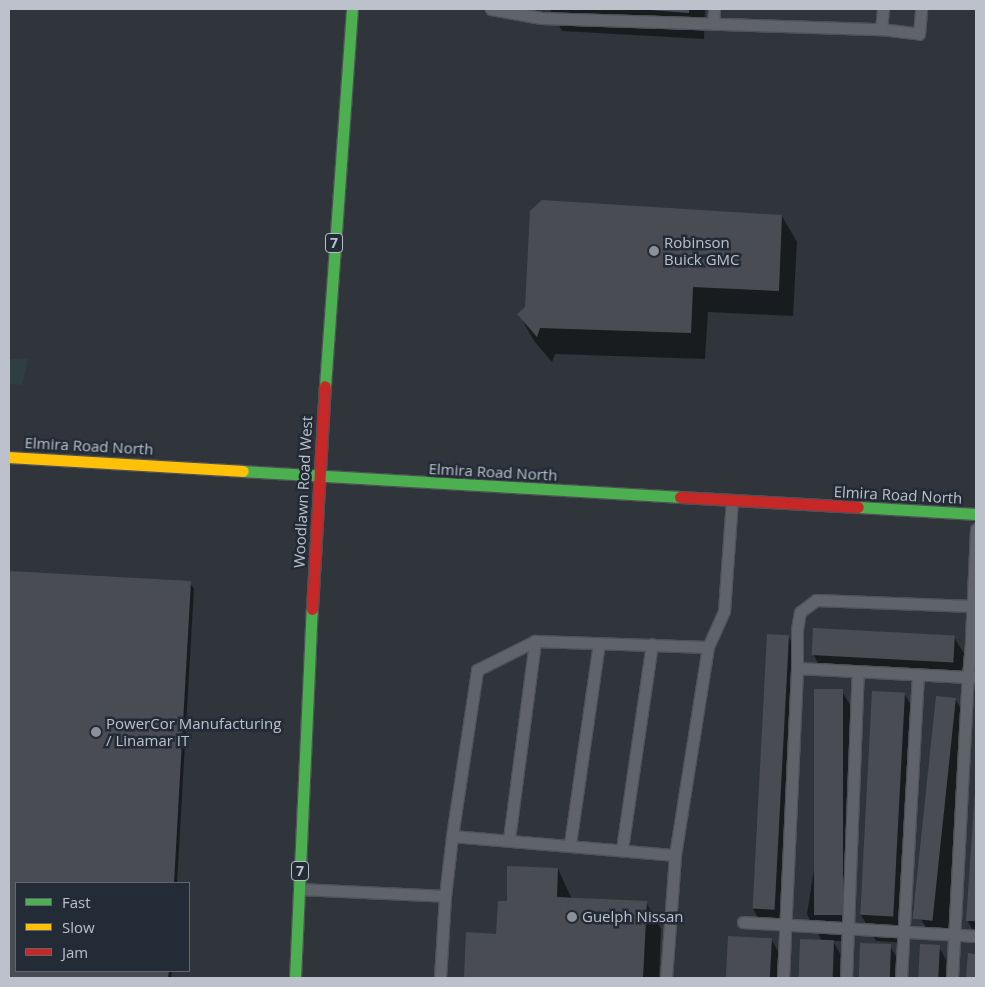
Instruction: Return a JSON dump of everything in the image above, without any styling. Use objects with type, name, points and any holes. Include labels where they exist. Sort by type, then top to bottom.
[{"type":"main road","name":"Woodlawn Road West","points":[[295,978],[318,476],[352,9]]},
{"type":"main road","name":"Elmira Road North","points":[[9,457],[976,514]]},
{"type":"lane","points":[[491,9],[518,10],[541,18],[881,29],[919,34],[921,9]]},
{"type":"lane","points":[[713,24],[714,9]]},
{"type":"lane","points":[[881,29],[883,9]]},
{"type":"lane","points":[[666,978],[675,855],[708,647],[724,611],[732,500]]},
{"type":"lane","points":[[952,978],[972,677],[972,606],[976,529]]},
{"type":"lane","points":[[783,978],[797,668],[797,629],[800,612],[816,600],[972,606]]},
{"type":"lane","points":[[440,978],[445,896],[452,836],[477,670],[535,641],[708,647]]},
{"type":"lane","points":[[509,839],[535,641]]},
{"type":"lane","points":[[570,844],[599,643]]},
{"type":"lane","points":[[622,849],[652,644]]},
{"type":"lane","points":[[797,668],[972,677]]},
{"type":"lane","points":[[846,978],[858,672]]},
{"type":"lane","points":[[901,978],[918,674]]},
{"type":"lane","points":[[452,836],[570,844],[675,855]]},
{"type":"lane","points":[[299,890],[445,896]]},
{"type":"lane","points":[[743,922],[976,936]]},
{"type":"shaded area","points":[[9,359],[28,359],[22,385],[9,384]]},
{"type":"building","points":[[637,9],[689,9],[689,13]]},
{"type":"building","name":"Robinson Buick GMC","points":[[542,200],[782,215],[779,291],[693,287],[691,333],[540,328],[537,337],[517,314],[525,307],[530,211]]},
{"type":"building","name":"PowerCor Manufacturing / Linamar IT","points":[[9,571],[191,581],[174,882],[15,882],[15,972],[169,972],[168,978],[9,978]]},
{"type":"building","points":[[813,628],[955,635],[953,662],[812,655]]},
{"type":"building","points":[[767,634],[789,635],[775,910],[753,909]]},
{"type":"building","points":[[814,689],[843,689],[843,915],[814,915]]},
{"type":"building","points":[[872,691],[905,693],[893,916],[860,915]]},
{"type":"building","points":[[936,696],[956,698],[932,921],[913,919]]},
{"type":"building","points":[[975,792],[976,921],[966,921]]},
{"type":"building","name":"Guelph Nissan","points":[[507,866],[558,868],[557,897],[647,901],[643,978],[464,978],[466,932],[496,934],[498,901],[507,901]]},
{"type":"building","points":[[728,936],[772,938],[770,978],[726,978]]},
{"type":"building","points":[[800,939],[834,940],[833,978],[799,978]]},
{"type":"building","points":[[860,943],[891,944],[890,978],[859,978]]},
{"type":"building","points":[[920,944],[940,945],[938,978],[918,978]]},
{"type":"building","points":[[968,953],[976,954],[976,978],[966,978]]},
{"type":"traffic: fast","points":[[325,386],[352,9]]},
{"type":"traffic: fast","points":[[243,471],[680,497]]},
{"type":"traffic: fast","points":[[858,507],[976,514]]},
{"type":"traffic: fast","points":[[295,978],[312,609]]},
{"type":"traffic: slow","points":[[9,457],[243,471]]},
{"type":"traffic: jam","points":[[312,609],[325,386]]},
{"type":"traffic: jam","points":[[680,497],[858,507]]},
{"type":"place","name":"Robinson Buick GMC","points":[[654,251]]},
{"type":"place","name":"PowerCor Manufacturing / Linamar IT","points":[[96,732]]},
{"type":"place","name":"Guelph Nissan","points":[[572,917]]}]
